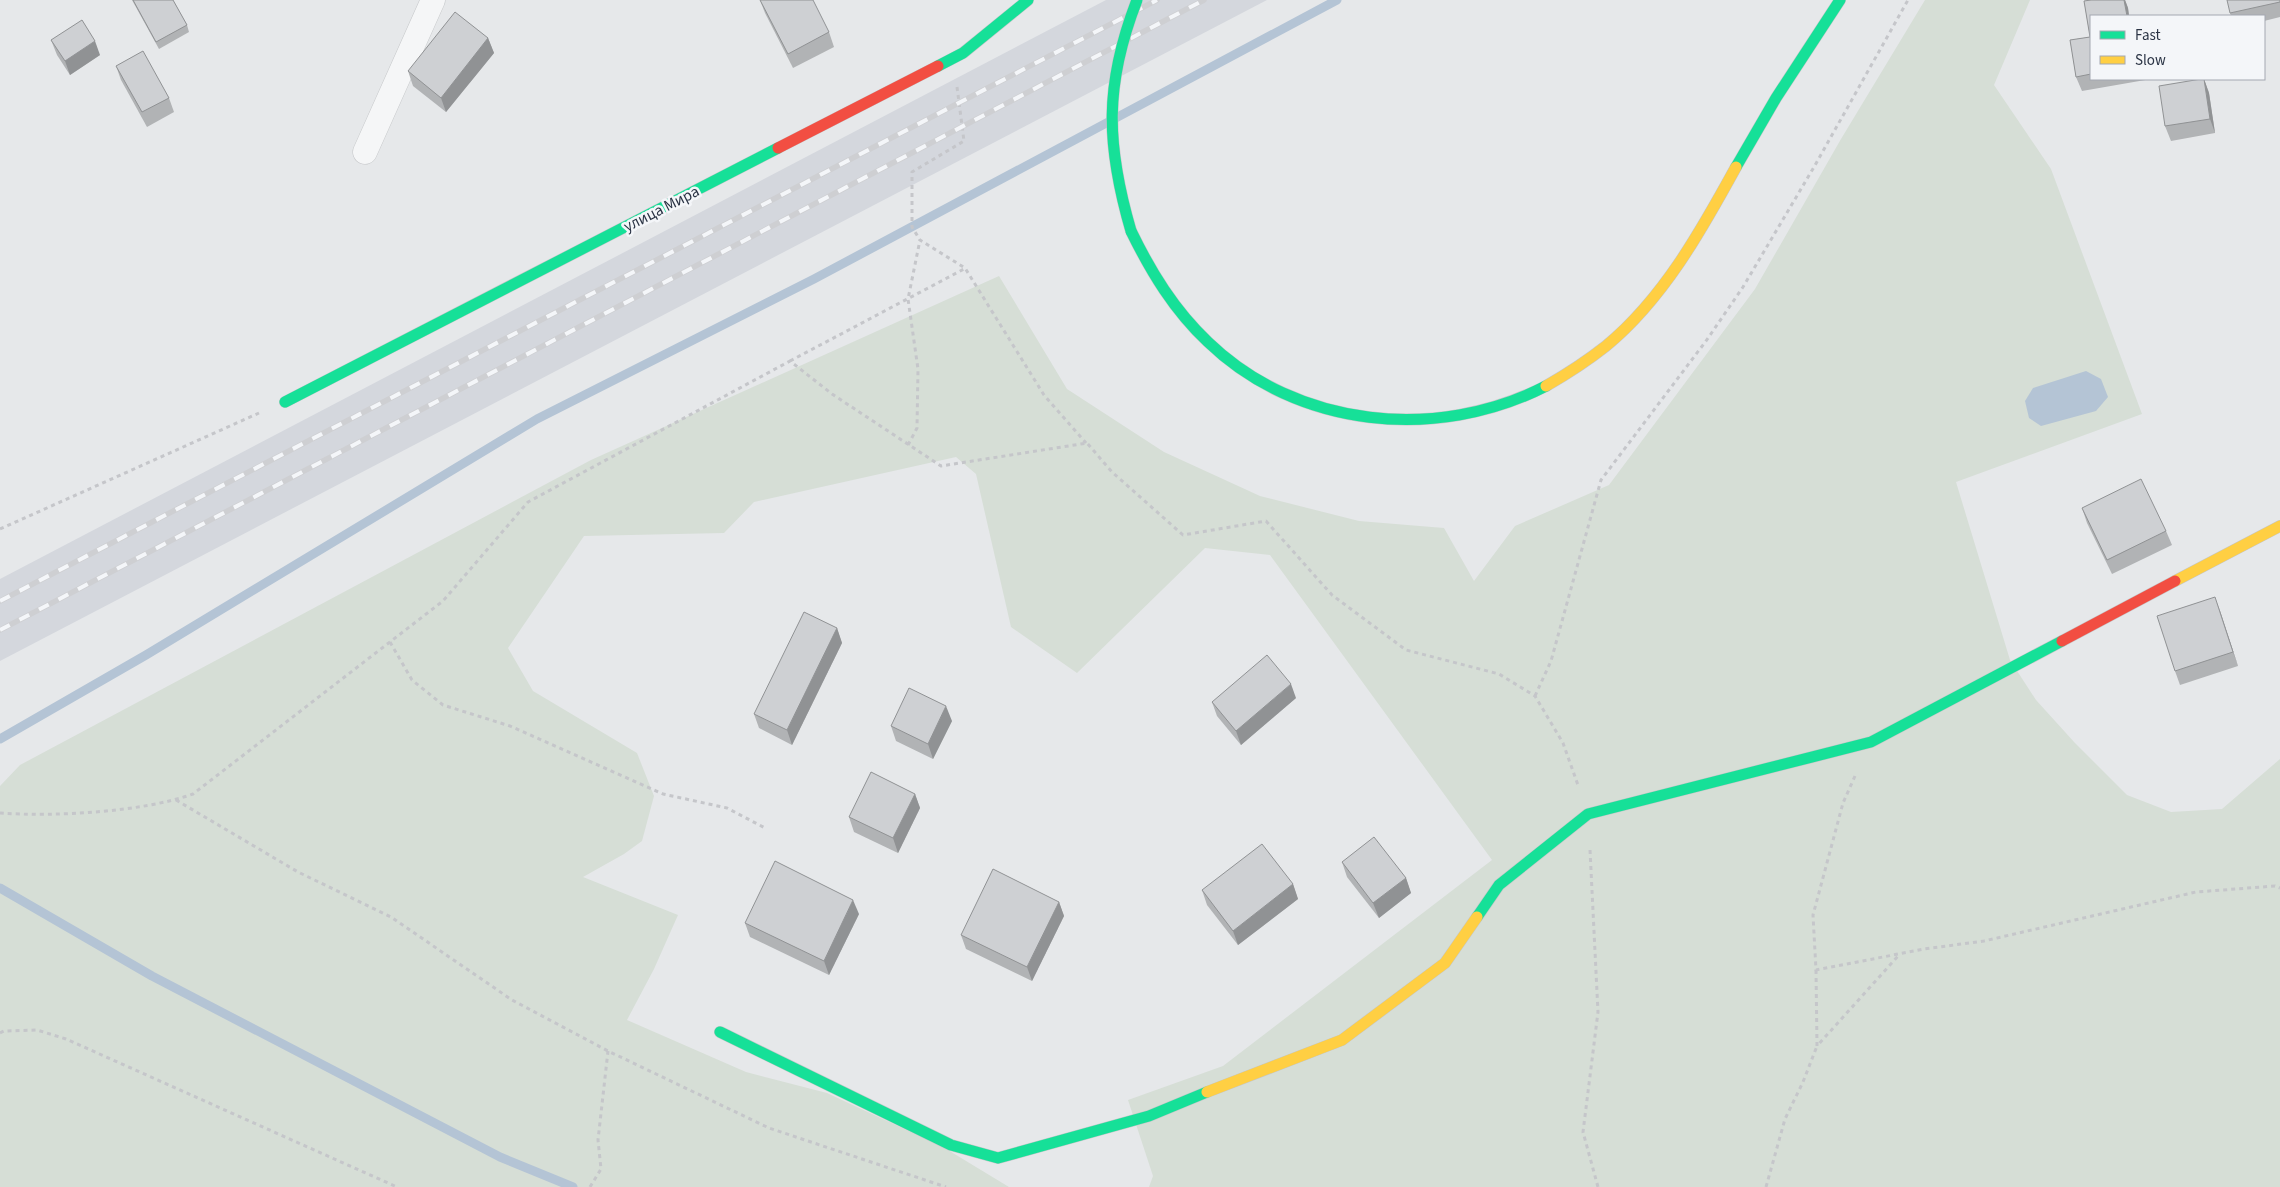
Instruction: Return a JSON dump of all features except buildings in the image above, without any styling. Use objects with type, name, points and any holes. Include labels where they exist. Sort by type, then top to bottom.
[{"type":"street","points":[[365,152],[433,0]]},
{"type":"street","name":"улица Мира","points":[[285,402],[963,53],[1028,0]]},
{"type":"street","points":[[1137,0],[1128,19],[1118,54],[1112,90],[1110,126],[1113,161],[1120,197],[1131,231],[1146,264],[1165,294],[1187,323],[1213,348],[1241,370],[1272,388],[1305,403],[1340,413],[1375,419],[1411,421],[1447,418],[1517,401],[1549,385],[1580,366],[1608,344],[1633,318],[1676,267],[1715,206],[1766,113],[1840,0]]},
{"type":"street","points":[[720,1032],[951,1145],[998,1158],[1149,1116],[1230,1082],[1342,1040],[1445,963],[1499,885],[1588,814],[1871,742],[2280,526]]},
{"type":"path","points":[[1535,696],[1551,661],[1601,480],[1706,341],[1743,286],[1814,167],[1908,0]]},
{"type":"path","points":[[953,58],[964,141],[912,172],[912,227],[920,240],[965,268],[1044,395],[1112,472],[1183,535],[1266,521],[1332,595],[1406,650],[1499,674],[1535,696],[1563,743],[1588,814],[1598,1012],[1583,1132],[1598,1187]]},
{"type":"path","points":[[908,445],[917,428],[918,369],[908,298],[920,240]]},
{"type":"path","points":[[0,813],[23,815],[115,810],[176,800],[193,794],[443,601],[528,502],[965,268]]},
{"type":"path","points":[[790,361],[832,394],[941,466],[1087,443]]},
{"type":"path","points":[[0,529],[285,402]]},
{"type":"path","points":[[390,642],[412,680],[443,705],[510,726],[663,794],[727,808],[765,828]]},
{"type":"path","points":[[1817,1046],[1813,915],[1843,803],[1871,742]]},
{"type":"path","points":[[176,800],[298,872],[391,917],[512,1000],[608,1050],[769,1128],[946,1187]]},
{"type":"path","points":[[1816,970],[1984,940],[2196,892],[2276,886],[2280,888]]},
{"type":"path","points":[[1766,1187],[1785,1119],[1803,1082],[1817,1046],[1899,954]]},
{"type":"path","points":[[0,1033],[4,1031],[37,1030],[66,1039],[397,1187]]},
{"type":"path","points":[[590,1187],[601,1169],[598,1140],[608,1050]]},
{"type":"shaded area","points":[[1106,0],[1267,0],[0,661],[0,579]]},
{"type":"shaded area","points":[[1925,0],[2030,0],[1994,85],[2051,169],[2142,414],[1956,482],[2010,660],[2036,700],[2075,743],[2127,795],[2171,812],[2222,809],[2280,759],[2280,1187],[1149,1187],[1153,1176],[1128,1100],[1223,1066],[1492,860],[1270,555],[1205,548],[1077,673],[1011,627],[976,474],[956,457],[754,502],[724,533],[584,536],[508,648],[533,691],[637,753],[654,796],[642,841],[624,854],[583,877],[678,915],[654,969],[627,1020],[746,1072],[827,1093],[943,1147],[1009,1187],[0,1187],[0,786],[20,765],[591,460],[999,276],[1067,389],[1164,452],[1260,496],[1359,521],[1444,528],[1474,581],[1515,526],[1609,485],[1755,289],[1841,139]]},
{"type":"water","points":[[2086,371],[2101,379],[2108,397],[2096,411],[2041,426],[2029,418],[2025,401],[2033,388]]},
{"type":"waterway","points":[[0,739],[146,655],[537,419],[814,279],[1337,0]]},
{"type":"waterway","points":[[0,888],[152,976],[500,1157],[573,1187]]},
{"type":"railway","points":[[0,601],[1157,0]]},
{"type":"railway","points":[[0,630],[1204,0]]},
{"type":"traffic: fast","points":[[938,66],[963,53],[1028,0]]},
{"type":"traffic: fast","points":[[1131,231],[1117,171],[1112,115],[1119,60],[1126,31],[1137,0]]},
{"type":"traffic: fast","points":[[1736,167],[1776,98],[1840,0]]},
{"type":"traffic: fast","points":[[285,402],[778,148]]},
{"type":"traffic: fast","points":[[1131,231],[1164,290],[1196,330],[1244,371],[1283,393],[1325,408],[1370,417],[1415,419],[1460,415],[1504,404],[1546,386]]},
{"type":"traffic: fast","points":[[1477,917],[1499,885],[1588,814],[1871,742],[2062,641]]},
{"type":"traffic: fast","points":[[720,1032],[951,1145],[998,1158],[1149,1116],[1207,1092]]},
{"type":"traffic: slow","points":[[1546,386],[1606,346],[1645,307],[1663,286],[1695,239],[1736,167]]},
{"type":"traffic: slow","points":[[2175,581],[2280,526]]},
{"type":"traffic: slow","points":[[1207,1092],[1342,1040],[1445,963],[1477,917]]},
{"type":"traffic: jam","points":[[778,148],[938,66]]},
{"type":"traffic: jam","points":[[2062,641],[2175,581]]}]
